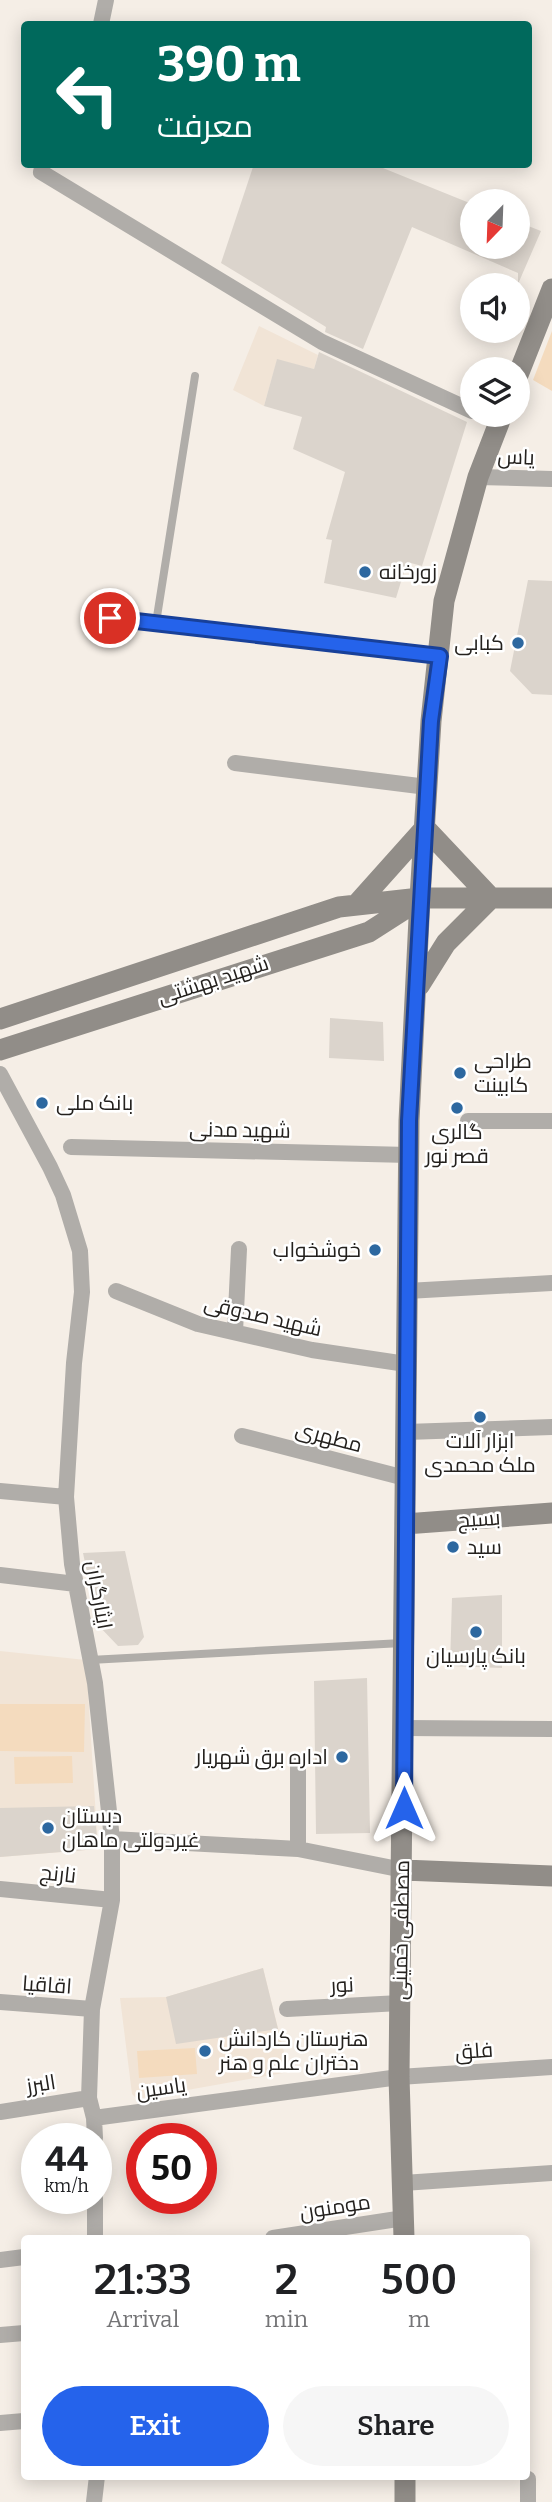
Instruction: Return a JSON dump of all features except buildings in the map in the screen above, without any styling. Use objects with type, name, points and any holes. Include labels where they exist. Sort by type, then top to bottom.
[{"type":"main road","points":[[525,357],[552,289]]},
{"type":"main road","name":"مصطفی خمینی","points":[[404,2228],[399,2077],[408,1155],[420,898],[444,601],[492,427]]},
{"type":"main road","points":[[357,904],[425,828],[491,898],[446,943],[417,989]]},
{"type":"main road","name":"شهید بهشتی","points":[[0,1019],[338,906],[420,898],[552,898]]},
{"type":"main road","name":"شهید بهشتی","points":[[0,1050],[369,932],[420,898]]},
{"type":"main road","name":"بسیج","points":[[405,1524],[552,1513]]},
{"type":"main road","points":[[403,1870],[552,1876]]},
{"type":"main road","points":[[405,2480],[405,2502]]},
{"type":"street","points":[[102,21],[106,0]]},
{"type":"street","points":[[42,168],[41,172],[322,342],[460,405]]},
{"type":"street","name":"یاس","points":[[478,477],[552,479]]},
{"type":"street","points":[[110,618],[440,656]]},
{"type":"street","points":[[235,763],[427,787]]},
{"type":"street","name":"ایثارگران","points":[[0,1074],[45,1155],[63,1195],[79,1251],[82,1292],[74,1363],[66,1497],[112,1839],[112,1900],[92,2009],[89,2098],[94,2123]]},
{"type":"street","points":[[468,1121],[552,1121]]},
{"type":"street","name":"شهید مدنی","points":[[71,1147],[408,1155]]},
{"type":"street","points":[[235,1332],[239,1249]]},
{"type":"street","points":[[407,1291],[552,1283]]},
{"type":"street","name":"شهید صدوقی","points":[[116,1291],[198,1324],[312,1350],[407,1364]]},
{"type":"street","points":[[406,1432],[552,1427]]},
{"type":"street","name":"مطهری","points":[[242,1436],[405,1478]]},
{"type":"street","points":[[0,1491],[66,1497]]},
{"type":"street","points":[[0,1576],[76,1584]]},
{"type":"street","points":[[404,1728],[552,1729]]},
{"type":"street","points":[[298,1763],[298,1849]]},
{"type":"street","points":[[112,1839],[298,1849],[403,1870]]},
{"type":"street","name":"نارنج","points":[[0,1889],[112,1900]]},
{"type":"street","name":"اقاقیا","points":[[0,2002],[92,2009]]},
{"type":"street","name":"نور","points":[[287,2009],[400,2003]]},
{"type":"street","name":"فلق","points":[[399,2077],[552,2067]]},
{"type":"street","name":"یاسین","points":[[94,2118],[399,2077]]},
{"type":"street","name":"البرز","points":[[0,2112],[89,2098]]},
{"type":"street","points":[[403,2183],[552,2173]]},
{"type":"street","points":[[95,2214],[95,2235]]},
{"type":"street","name":"مومنون","points":[[312,2235],[404,2228]]},
{"type":"street","points":[[0,2260],[21,2257]]},
{"type":"street","points":[[0,2335],[21,2333]]},
{"type":"street","points":[[0,2423],[21,2421]]},
{"type":"street","points":[[93,2502],[96,2480]]},
{"type":"street","points":[[527,2502],[528,2480]]},
{"type":"lane","points":[[156,623],[195,376]]},
{"type":"lane","points":[[90,1660],[405,1642]]},
{"type":"shaded area","points":[[259,326],[318,355],[314,369],[277,360],[264,406],[233,390]]},
{"type":"shaded area","points":[[552,331],[552,391],[533,380]]},
{"type":"shaded area","points":[[0,1651],[86,1660],[98,1849],[0,1857]]},
{"type":"shaded area","points":[[0,1704],[85,1704],[84,1752],[0,1751]]},
{"type":"shaded area","points":[[72,1756],[73,1783],[15,1784],[14,1757]]},
{"type":"shaded area","name":"هنرستان کاردانش دختران علم و هنر","points":[[263,1968],[289,2072],[137,2099],[132,2094],[120,1998],[166,1997]]},
{"type":"shaded area","points":[[195,2048],[197,2074],[139,2078],[137,2051]]},
{"type":"place","name":"زورخانه","points":[[365,572]]},
{"type":"place","name":"کبابی","points":[[518,643]]},
{"type":"place","name":"طراحی کابینت","points":[[460,1073]]},
{"type":"place","name":"بانک ملی","points":[[42,1103]]},
{"type":"place","name":"گالری قصر نور","points":[[457,1108]]},
{"type":"place","name":"خوشخواب","points":[[375,1250]]},
{"type":"place","name":"ابزار آلات ملک محمدی","points":[[480,1417]]},
{"type":"place","name":"سید","points":[[453,1547]]},
{"type":"place","name":"بانک پارسیان","points":[[476,1632]]},
{"type":"place","name":"اداره برق شهریار","points":[[342,1757]]},
{"type":"place","name":"دبستان غیردولتی ماهان","points":[[48,1828]]},
{"type":"place","name":"هنرستان کاردانش دختران علم و هنر","points":[[205,2051]]},
{"type":"route","points":[[110,618],[440,656],[431,721],[409,1121],[404,1808]]}]
